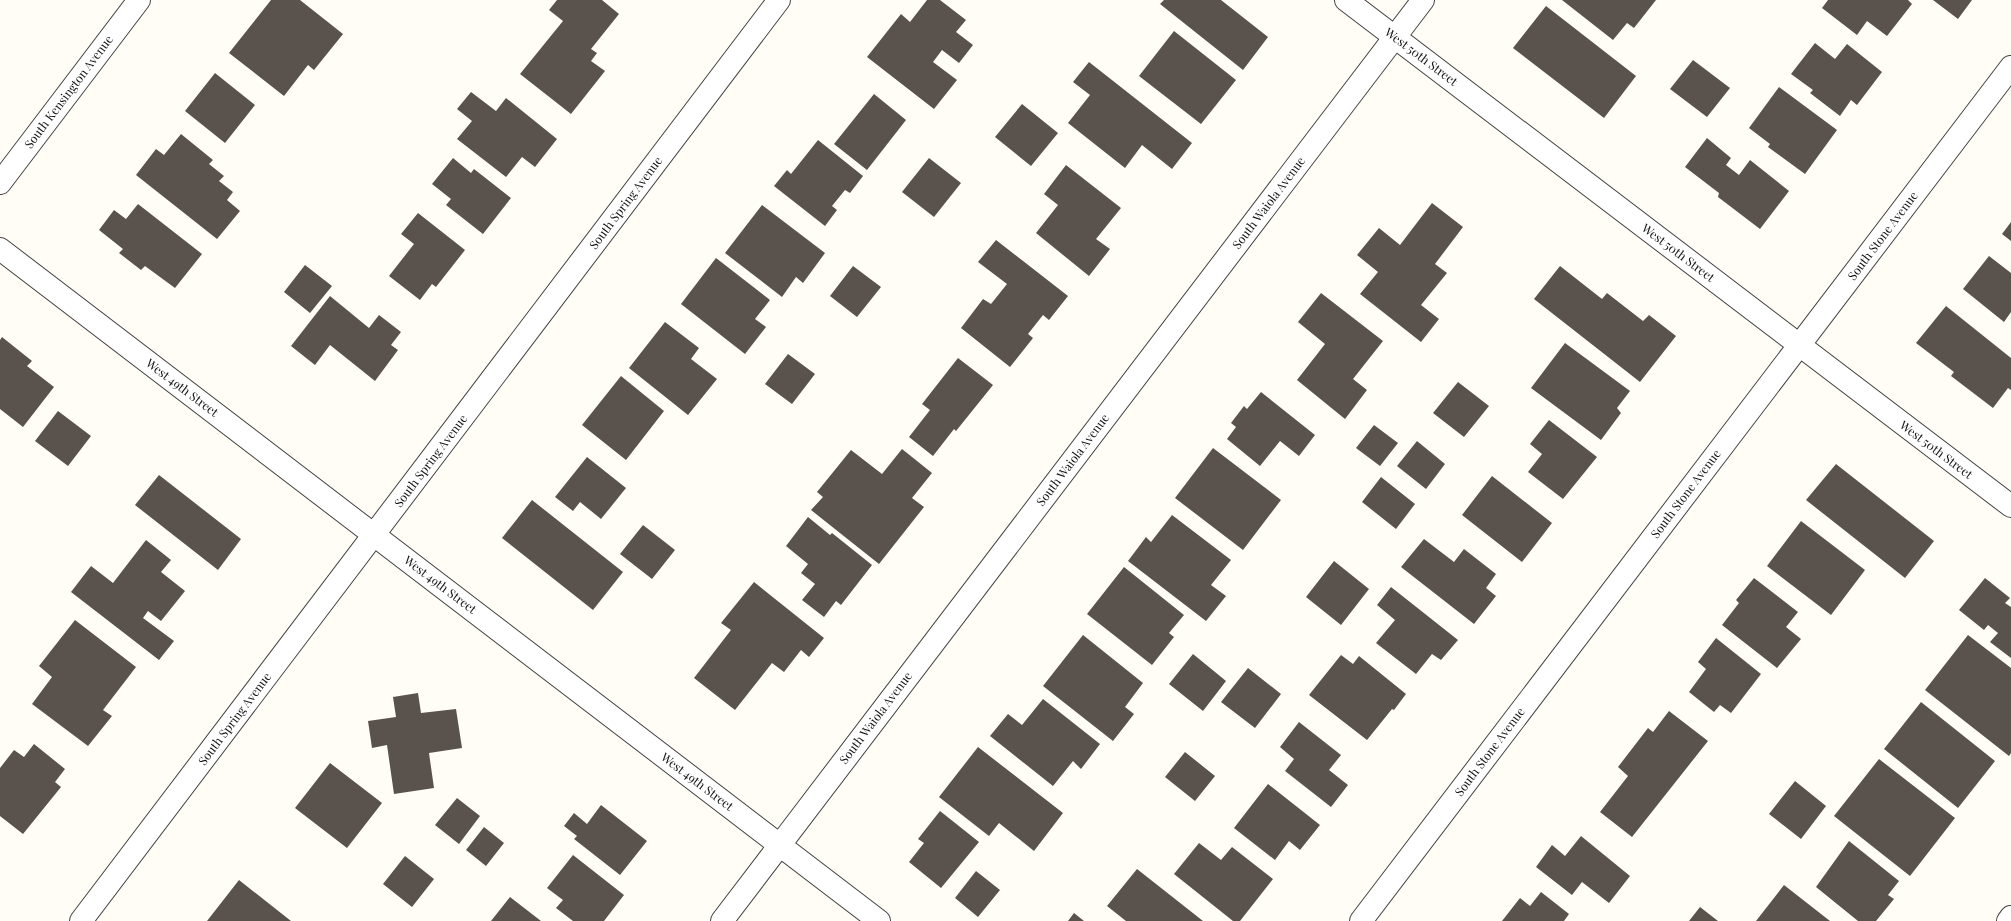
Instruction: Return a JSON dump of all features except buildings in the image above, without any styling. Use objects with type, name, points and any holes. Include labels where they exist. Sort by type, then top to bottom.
[{"type":"street","name":"South Kensington Avenue","points":[[0,183],[139,0]]},
{"type":"street","name":"South Spring Avenue","points":[[81,921],[780,0]]},
{"type":"street","name":"West 50th Street","points":[[1346,0],[2011,506]]},
{"type":"street","name":"South Waiola Avenue","points":[[722,921],[1423,0]]},
{"type":"street","name":"South Stone Avenue","points":[[1362,921],[2011,67]]},
{"type":"street","name":"West 49th Street","points":[[0,249],[879,921]]},
{"type":"street","points":[[2008,921],[2011,917]]}]
